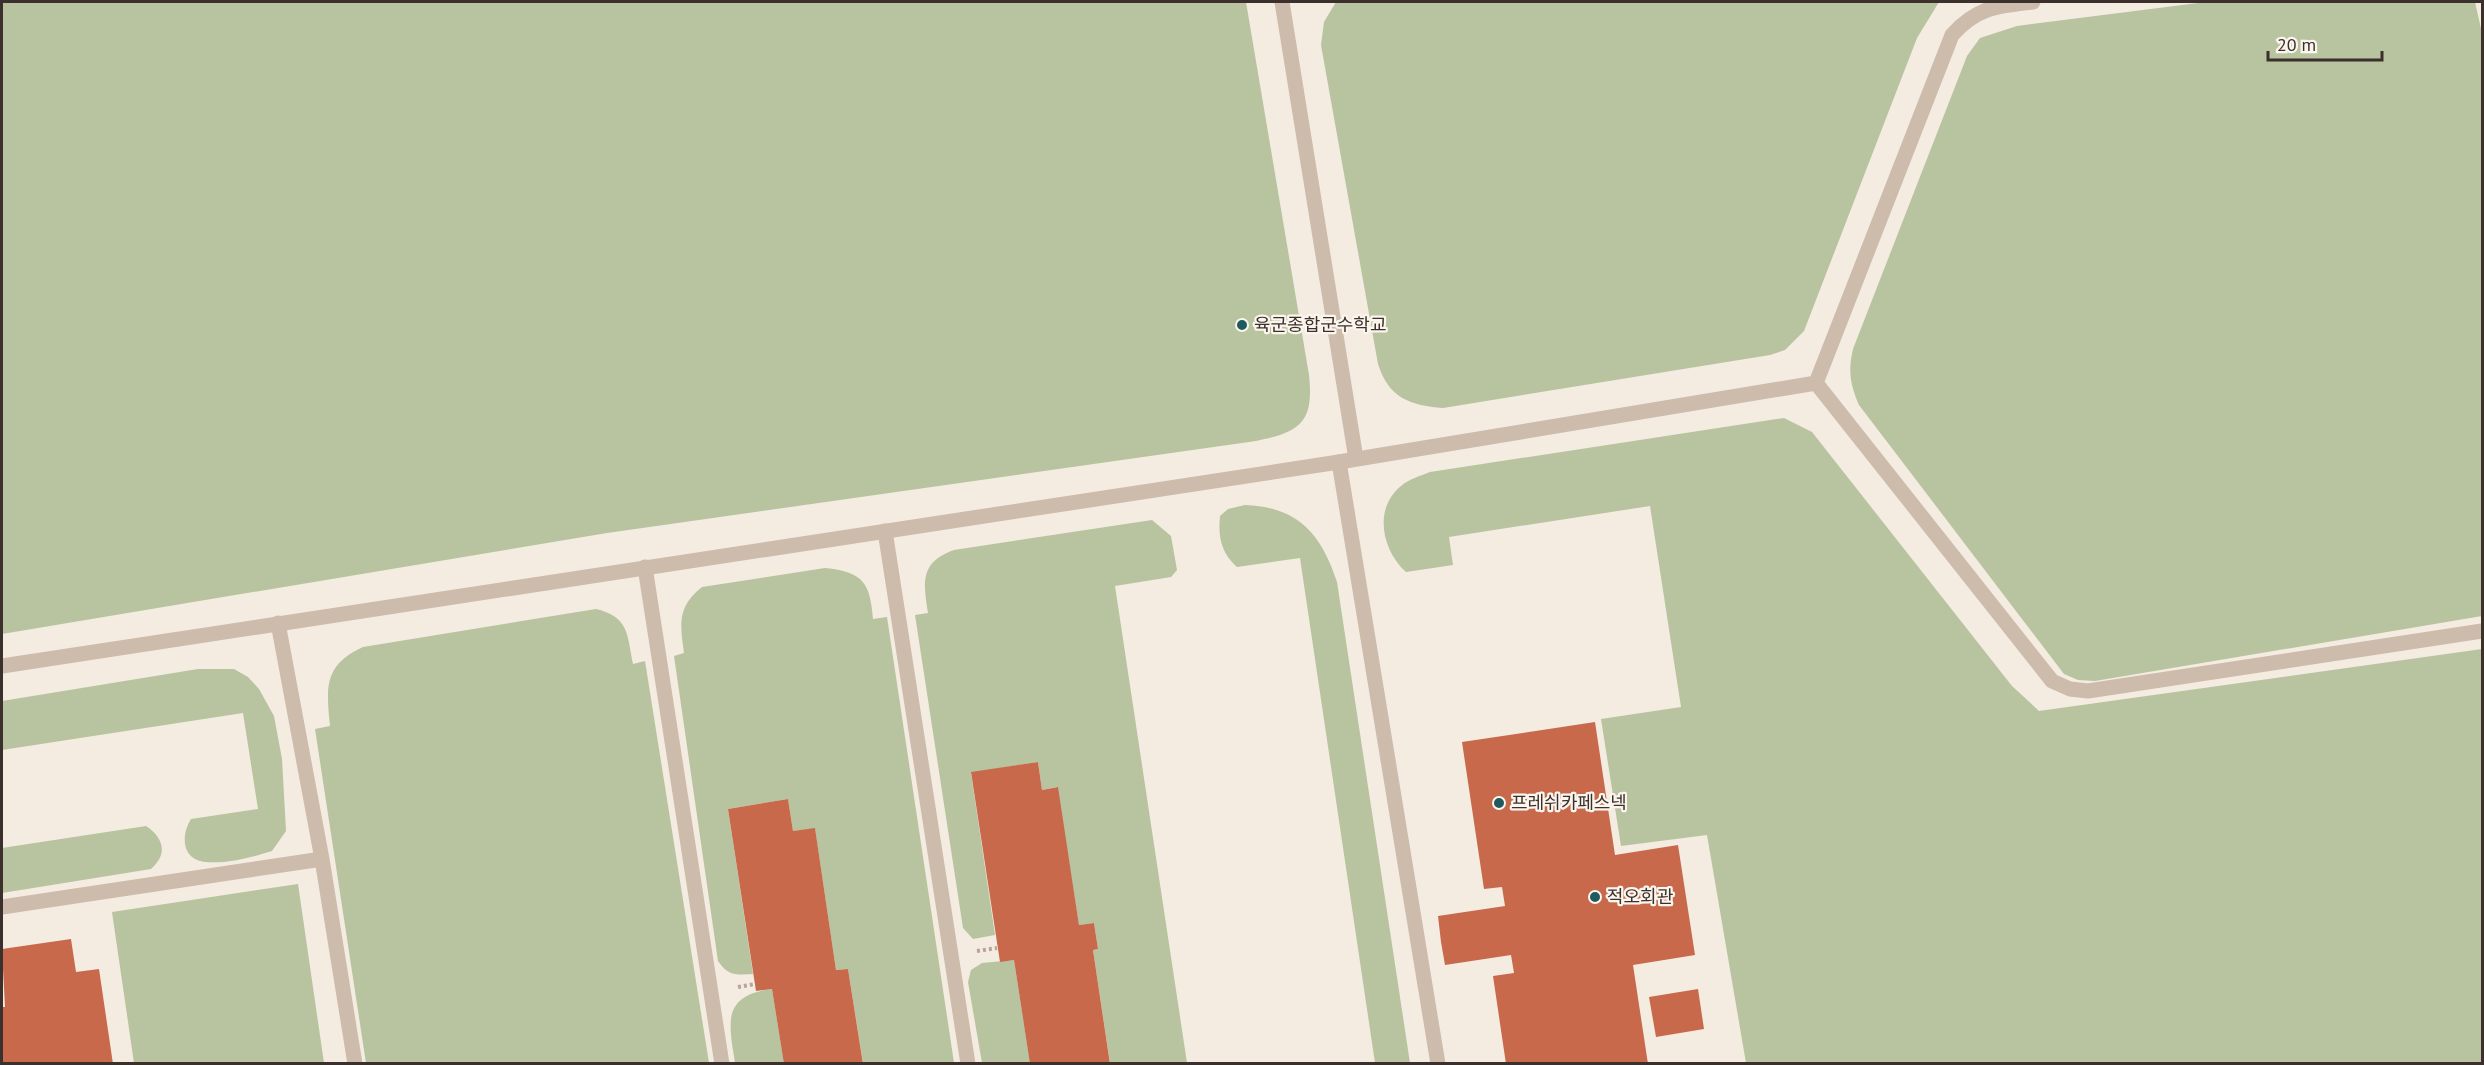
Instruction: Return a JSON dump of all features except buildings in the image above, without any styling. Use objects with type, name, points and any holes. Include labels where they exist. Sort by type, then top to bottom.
[{"type":"street","points":[[1282,2],[1356,459]]},
{"type":"street","points":[[1816,383],[1952,35],[1967,19],[1992,7],[2033,2]]},
{"type":"street","points":[[2,666],[1338,462],[1816,383]]},
{"type":"street","points":[[1816,383],[2052,681],[2070,689],[2088,691],[2482,631]]},
{"type":"street","points":[[1338,462],[1438,1064]]},
{"type":"street","points":[[885,531],[968,1064]]},
{"type":"street","points":[[645,567],[722,1064]]},
{"type":"street","points":[[278,623],[322,859],[355,1064]]},
{"type":"street","points":[[2,908],[322,859]]},
{"type":"green space","points":[[2,2],[1246,2],[1309,375],[1309,404],[1306,414],[1294,429],[1256,441],[607,533],[2,634]]},
{"type":"green space","points":[[1336,2],[1939,2],[1917,38],[1804,331],[1785,350],[1770,355],[1443,408],[1420,405],[1402,398],[1388,385],[1378,364],[1321,45],[1324,22]]},
{"type":"green space","points":[[2206,2],[2475,2],[2482,33],[2482,616],[2095,681],[2078,680],[2064,674],[1859,405],[1850,371],[1851,357],[1967,56],[1980,38],[2017,26]]},
{"type":"green space","points":[[1784,418],[1812,432],[2012,686],[2039,711],[2482,649],[2482,1063],[1746,1063],[1707,835],[1621,846],[1601,719],[1681,707],[1650,506],[1449,537],[1453,565],[1406,572],[1391,553],[1386,541],[1384,518],[1392,495],[1401,486],[1430,472]]},
{"type":"green space","points":[[1245,505],[1279,511],[1305,526],[1323,550],[1337,582],[1410,1063],[1375,1063],[1300,558],[1237,567],[1227,556],[1222,544],[1220,516],[1228,509]]},
{"type":"green space","points":[[1152,520],[1171,536],[1177,570],[1171,577],[1115,586],[1187,1063],[1110,1063],[1093,950],[1098,949],[1094,923],[1079,925],[1057,787],[1042,790],[1038,762],[971,773],[995,935],[973,939],[963,928],[915,615],[928,613],[925,583],[930,567],[943,555],[954,550]]},
{"type":"green space","points":[[825,568],[848,572],[856,576],[867,588],[873,619],[887,617],[954,1063],[863,1063],[848,969],[836,970],[815,829],[793,831],[788,799],[728,809],[753,974],[733,974],[718,961],[674,656],[684,653],[681,625],[684,609],[702,587]]},
{"type":"green space","points":[[596,609],[607,612],[621,622],[625,628],[633,664],[645,661],[709,1063],[366,1063],[315,729],[330,726],[328,689],[334,670],[341,661],[363,647]]},
{"type":"green space","points":[[198,669],[234,669],[248,677],[259,689],[274,716],[282,759],[286,831],[272,851],[231,861],[206,862],[192,857],[185,846],[186,832],[191,819],[258,809],[243,713],[2,750],[2,701]]},
{"type":"green space","points":[[146,826],[157,836],[162,846],[160,858],[151,869],[2,893],[2,848]]},
{"type":"green space","points":[[298,884],[324,1063],[134,1063],[112,912]]},
{"type":"green space","points":[[1014,960],[1030,1063],[982,1063],[968,982],[971,970],[982,963]]},
{"type":"green space","points":[[772,989],[784,1063],[735,1063],[731,1024],[736,1005],[744,998]]},
{"type":"place","name":"육군종합군수학교","points":[[1242,325]]},
{"type":"place","name":"프레쉬카페스넥","points":[[1499,803]]},
{"type":"place","name":"적오회관","points":[[1595,897]]}]
